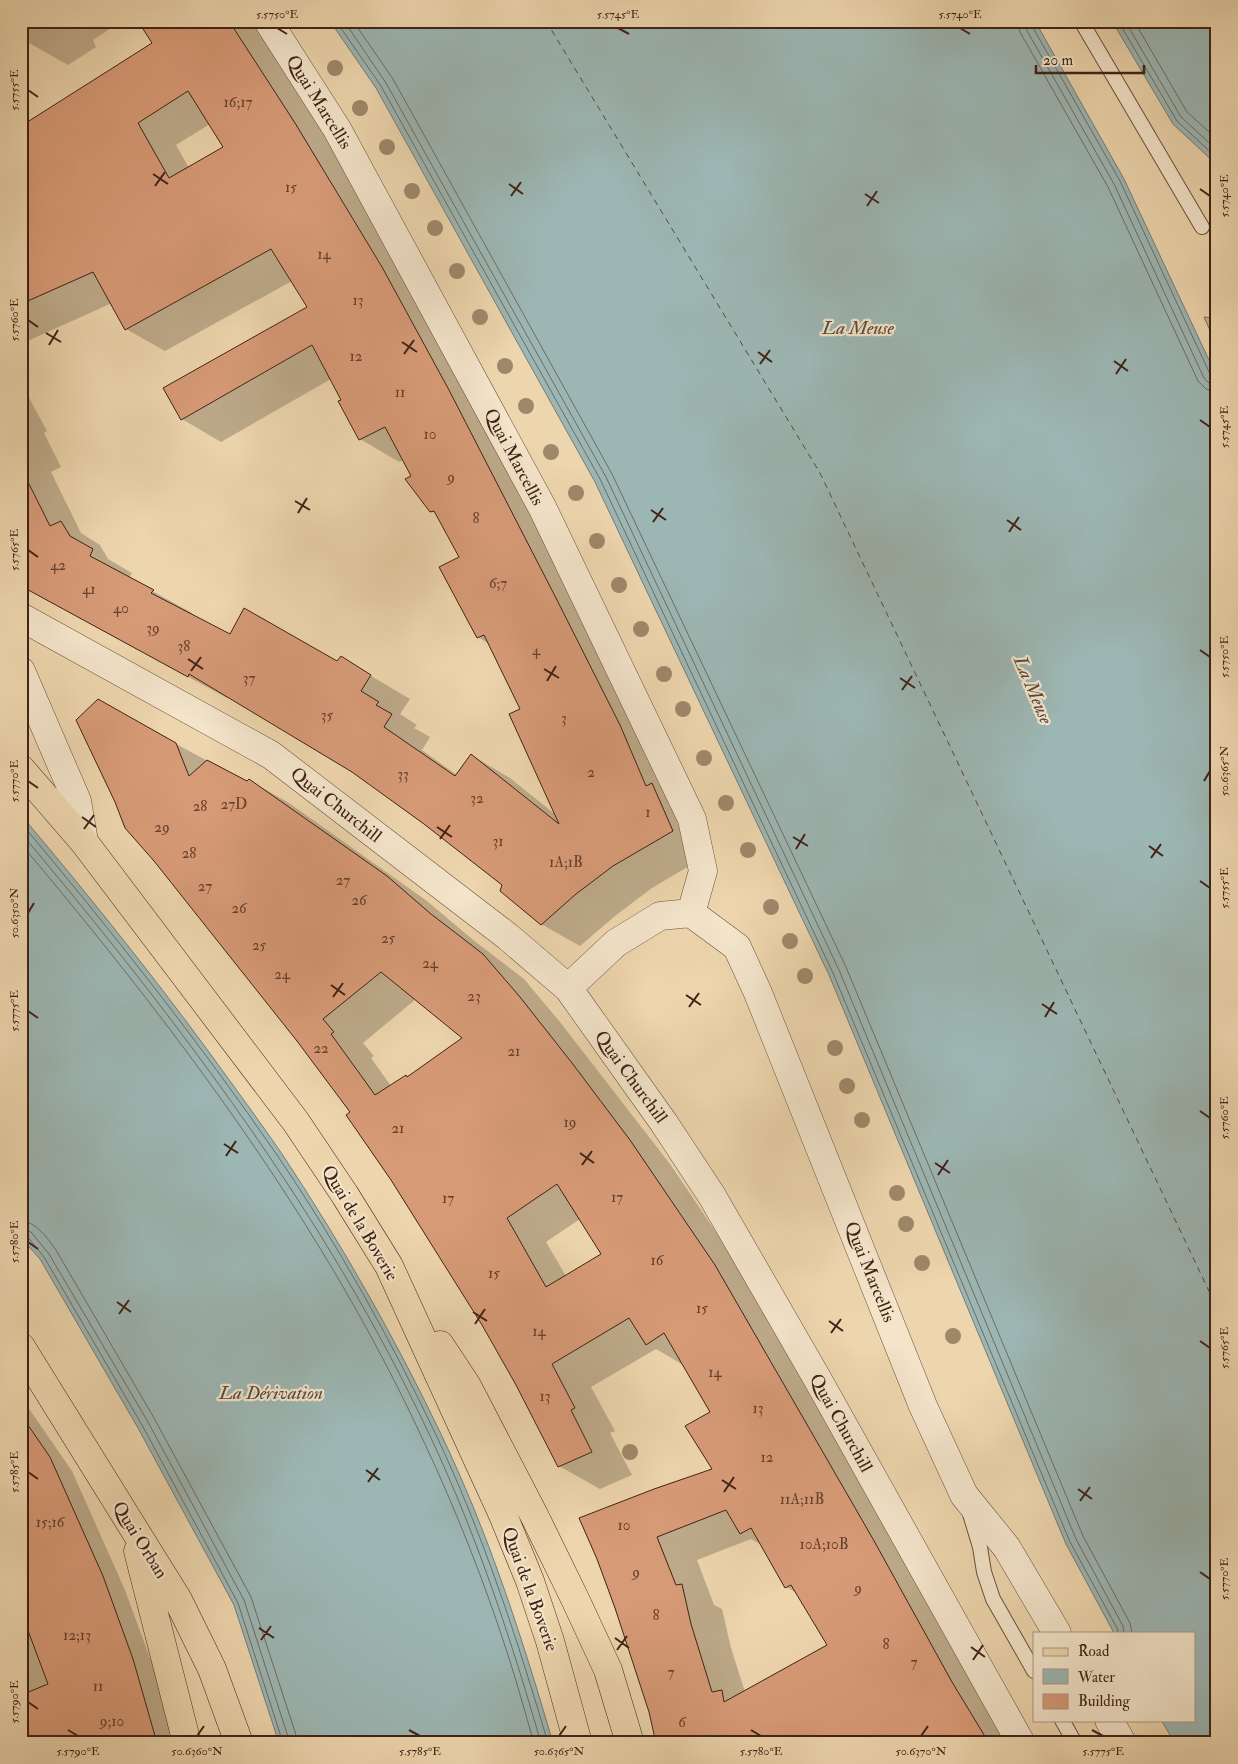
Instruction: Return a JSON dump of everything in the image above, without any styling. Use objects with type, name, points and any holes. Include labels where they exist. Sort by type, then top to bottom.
[{"type":"main road","name":"Quai de la Boverie","points":[[21,770],[84,842],[296,1122],[345,1195],[389,1266],[503,1515],[530,1581],[550,1640],[578,1743]]},
{"type":"main road","points":[[389,1266],[467,1386],[535,1517],[608,1670],[630,1743]]},
{"type":"main road","name":"Quai Orban","points":[[21,1347],[178,1600],[212,1669],[239,1743]]},
{"type":"main road","points":[[132,1528],[187,1743]]},
{"type":"street","name":"Quai Marcellis","points":[[268,21],[337,130],[542,508],[692,818],[703,871],[691,913],[737,947],[755,985],[923,1406],[964,1495],[1007,1548],[1056,1632]]},
{"type":"street","name":"Quai Churchill","points":[[21,617],[271,755],[507,936],[568,988],[664,1123],[712,1196],[1020,1743]]},
{"type":"street","points":[[21,672],[77,801],[84,842]]},
{"type":"street","points":[[568,988],[616,942],[660,916],[691,913]]},
{"type":"street","points":[[1109,1722],[1122,1743]]},
{"type":"lane","points":[[1081,21],[1202,227]]},
{"type":"lane","points":[[964,1495],[993,1599],[1033,1669]]},
{"type":"lane","points":[[1063,1722],[1075,1743]]},
{"type":"green space","points":[[1204,317],[1217,318],[1217,346]]},
{"type":"water","name":"La Meuse","points":[[330,21],[1035,21],[1124,179],[1217,377],[1217,1743],[1175,1743],[1162,1722],[1196,1722],[1196,1632],[1113,1632],[1066,1544],[829,975],[595,482],[376,88]]},
{"type":"water","points":[[1112,21],[1217,21],[1217,165],[1173,124]]},
{"type":"water","name":"La Dérivation","points":[[21,815],[131,950],[210,1053],[282,1154],[366,1290],[440,1432],[474,1508],[503,1585],[553,1743],[279,1743],[234,1605],[138,1428],[40,1259],[21,1238]]},
{"type":"building","points":[[138,21],[229,21],[295,123],[382,267],[449,390],[557,600],[620,725],[646,786],[652,783],[673,831],[613,866],[576,894],[541,925],[500,891],[502,885],[424,824],[352,772],[189,674],[188,677],[21,586],[21,468],[50,526],[61,521],[70,536],[93,549],[90,556],[154,590],[151,593],[230,634],[244,608],[337,661],[341,656],[371,675],[361,691],[379,702],[376,705],[392,714],[384,727],[455,776],[471,754],[559,824],[509,714],[520,709],[484,635],[477,638],[439,567],[459,557],[434,511],[430,512],[405,479],[411,476],[385,427],[359,440],[338,401],[341,400],[312,345],[181,420],[163,388],[307,307],[271,249],[125,330],[93,272],[21,304],[21,126],[152,43]],"holes":[[[188,91],[223,147],[169,178],[138,123]]]},
{"type":"building","points":[[98,699],[176,743],[189,776],[207,760],[247,781],[249,779],[387,876],[431,914],[483,954],[520,997],[630,1140],[715,1265],[873,1539],[952,1682],[989,1743],[656,1743],[649,1712],[615,1608],[579,1518],[712,1469],[685,1426],[710,1412],[664,1333],[646,1345],[629,1318],[552,1364],[575,1408],[571,1410],[592,1452],[558,1467],[516,1385],[482,1325],[391,1180],[346,1115],[350,1112],[297,1041],[154,861],[125,828],[115,802],[76,720]],"holes":[[[381,972],[462,1038],[407,1077],[406,1075],[375,1095],[331,1034],[334,1032],[323,1019]],[[557,1184],[601,1254],[546,1287],[507,1218]],[[726,1510],[740,1534],[751,1528],[785,1588],[791,1585],[827,1645],[724,1702],[722,1690],[712,1692],[691,1624],[682,1584],[676,1585],[657,1537]]]},
{"type":"building","points":[[21,1415],[50,1457],[103,1576],[133,1659],[157,1743],[21,1743],[21,1695],[48,1684],[21,1612]]},
{"type":"ferry route","points":[[546,21],[820,473],[1217,1308]]}]
